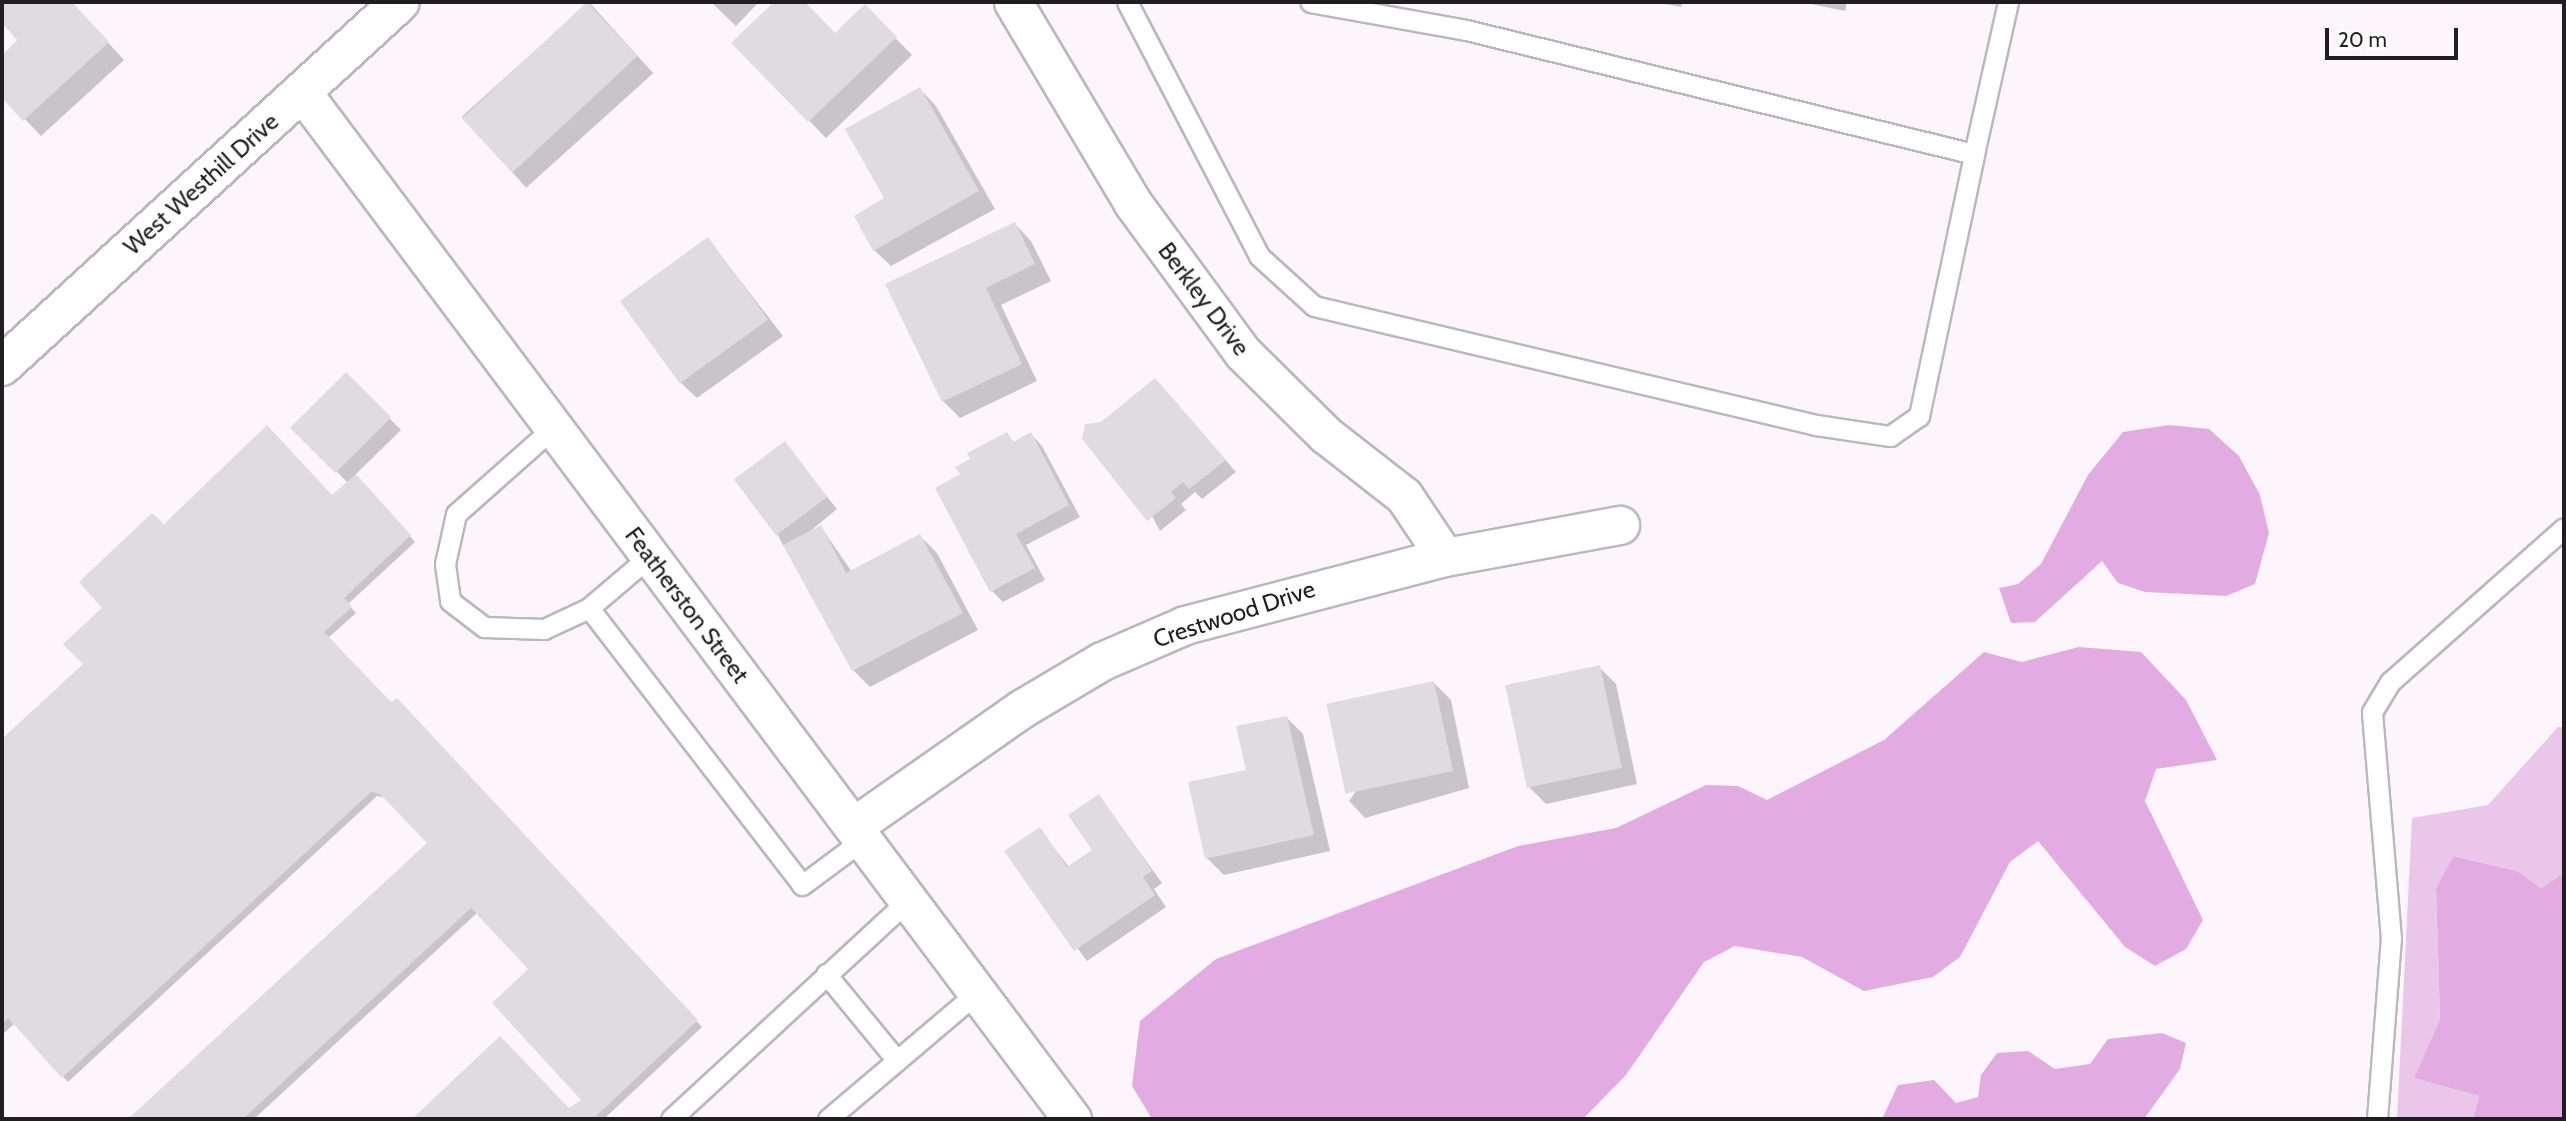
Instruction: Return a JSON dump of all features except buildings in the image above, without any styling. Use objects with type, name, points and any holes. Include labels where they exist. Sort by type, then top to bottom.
[{"type":"street","name":"West Westhill Drive","points":[[2,366],[400,2]]},
{"type":"street","name":"Berkley Drive","points":[[1013,2],[1132,202],[1242,352],[1326,435],[1404,496],[1445,557]]},
{"type":"street","name":"Featherston Street","points":[[302,92],[1072,1119]]},
{"type":"street","name":"Crestwood Drive","points":[[859,833],[1102,661],[1185,625],[1445,557],[1620,525]]},
{"type":"lane","points":[[1127,2],[1259,256],[1314,306],[1816,425],[1890,436],[1919,416],[1973,154],[2008,2]]},
{"type":"lane","points":[[1310,2],[1466,30],[1973,154]]},
{"type":"lane","points":[[554,427],[456,514],[445,564],[450,601],[484,627],[544,629],[589,608],[650,556]]},
{"type":"lane","points":[[2377,1119],[2391,939],[2372,712],[2390,682],[2564,528]]},
{"type":"lane","points":[[589,608],[802,885],[859,833]]},
{"type":"lane","points":[[670,1119],[909,899]]},
{"type":"lane","points":[[826,974],[895,1058]]},
{"type":"lane","points":[[828,1119],[895,1058],[978,992]]},
{"type":"shaded area","points":[[2169,425],[2209,429],[2239,456],[2260,495],[2269,533],[2255,584],[2226,596],[2145,592],[2118,583],[2102,561],[2035,622],[2011,623],[1999,588],[2018,584],[2041,564],[2088,475],[2123,432]]},
{"type":"shaded area","points":[[2079,647],[2141,652],[2186,700],[2217,760],[2156,769],[2145,801],[2203,920],[2186,949],[2155,966],[2125,947],[2038,841],[2010,862],[1960,957],[1933,977],[1864,991],[1802,957],[1735,946],[1704,962],[1626,1075],[1583,1119],[1152,1119],[1132,1086],[1140,1021],[1216,959],[1518,846],[1616,828],[1706,785],[1738,786],[1767,800],[1884,740],[1984,652],[2022,662]]},
{"type":"shaded area","points":[[2558,727],[2564,727],[2564,873],[2541,888],[2517,871],[2455,856],[2436,888],[2440,1019],[2414,1078],[2479,1096],[2473,1119],[2397,1119],[2412,818],[2488,805]]},
{"type":"shaded area","points":[[2454,856],[2517,871],[2541,888],[2564,873],[2564,1119],[2473,1119],[2479,1096],[2414,1078],[2440,1019],[2436,888]]},
{"type":"shaded area","points":[[2162,1033],[2186,1043],[2180,1069],[2144,1119],[1882,1119],[1898,1085],[1934,1080],[1956,1103],[1978,1097],[1981,1075],[1997,1053],[2028,1051],[2055,1069],[2090,1064],[2108,1039]]}]
